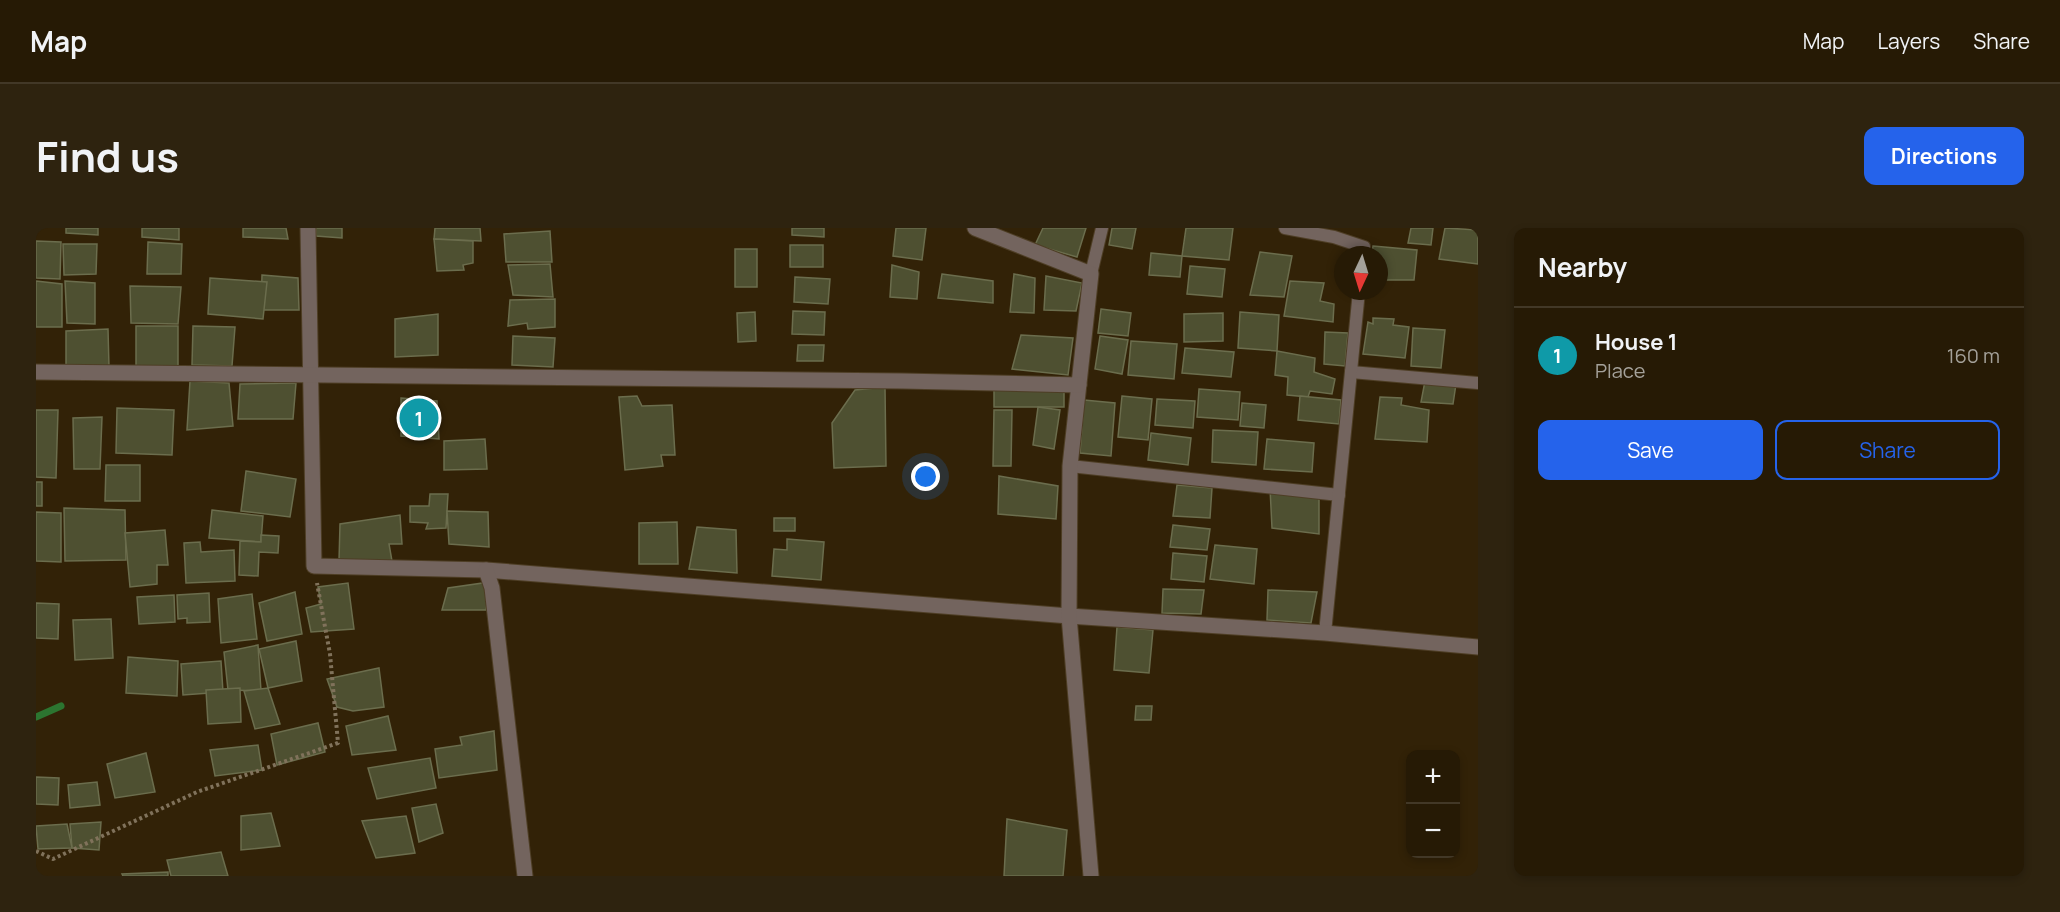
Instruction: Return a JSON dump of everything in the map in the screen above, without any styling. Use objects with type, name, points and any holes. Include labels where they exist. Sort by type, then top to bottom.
[{"type":"street","points":[[308,228],[314,566],[486,570],[1069,616],[1325,633],[1478,647]]},
{"type":"street","points":[[975,228],[1091,274],[1070,466],[1069,616],[1091,876]]},
{"type":"street","points":[[36,372],[1079,385]]},
{"type":"street","points":[[486,570],[492,588],[525,876]]},
{"type":"lane","points":[[1091,274],[1102,228]]},
{"type":"lane","points":[[1285,228],[1334,237],[1361,246]]},
{"type":"lane","points":[[1325,633],[1358,300]]},
{"type":"lane","points":[[1351,372],[1478,383]]},
{"type":"lane","points":[[1070,466],[1339,495]]},
{"type":"path","points":[[36,851],[53,859],[197,792],[338,743],[330,654],[314,566]]},
{"type":"building","points":[[66,228],[98,228],[98,235],[66,233]]},
{"type":"building","points":[[142,228],[179,228],[179,240],[142,237]]},
{"type":"building","points":[[243,228],[286,228],[288,239],[243,237]]},
{"type":"building","points":[[316,228],[342,228],[342,238],[316,236]]},
{"type":"building","points":[[435,228],[480,228],[481,241],[434,239]]},
{"type":"building","points":[[792,228],[824,228],[824,237],[792,235]]},
{"type":"building","points":[[896,228],[926,228],[922,260],[893,256]]},
{"type":"building","points":[[1043,228],[1086,228],[1077,257],[1035,245]]},
{"type":"building","points":[[1112,228],[1136,228],[1132,249],[1109,245]]},
{"type":"building","points":[[1186,228],[1233,228],[1229,260],[1182,256]]},
{"type":"building","points":[[1411,228],[1433,228],[1431,245],[1408,243]]},
{"type":"building","points":[[1445,228],[1478,230],[1478,264],[1439,259]]},
{"type":"building","points":[[550,231],[552,262],[506,262],[504,234]]},
{"type":"building","points":[[434,239],[473,241],[473,263],[463,265],[464,270],[437,271]]},
{"type":"building","points":[[36,241],[61,242],[60,279],[36,278]]},
{"type":"building","points":[[148,242],[182,244],[181,274],[147,274]]},
{"type":"building","points":[[63,244],[97,244],[96,274],[64,275]]},
{"type":"building","points":[[790,245],[823,245],[823,267],[790,267]]},
{"type":"building","points":[[1388,247],[1417,250],[1414,280],[1388,280]]},
{"type":"building","points":[[735,249],[757,249],[757,287],[735,287]]},
{"type":"building","points":[[1260,252],[1292,256],[1284,297],[1250,295]]},
{"type":"building","points":[[1151,253],[1182,256],[1180,277],[1149,275]]},
{"type":"building","points":[[550,264],[553,297],[513,295],[508,265]]},
{"type":"building","points":[[892,265],[919,272],[917,299],[890,297]]},
{"type":"building","points":[[1190,266],[1225,269],[1222,297],[1187,294]]},
{"type":"building","points":[[942,274],[993,281],[993,303],[938,298]]},
{"type":"building","points":[[1014,274],[1035,278],[1034,313],[1010,312]]},
{"type":"building","points":[[262,275],[298,278],[299,310],[261,310]]},
{"type":"building","points":[[1046,276],[1082,283],[1076,311],[1044,310]]},
{"type":"building","points":[[795,277],[830,279],[828,304],[794,302]]},
{"type":"building","points":[[210,278],[267,282],[263,319],[208,314]]},
{"type":"building","points":[[36,281],[62,284],[62,327],[36,327]]},
{"type":"building","points":[[65,281],[95,283],[95,324],[67,323]]},
{"type":"building","points":[[1290,281],[1324,283],[1320,301],[1334,304],[1333,322],[1284,316]]},
{"type":"building","points":[[130,286],[181,287],[178,324],[131,323]]},
{"type":"building","points":[[555,299],[555,327],[528,329],[527,323],[508,326],[510,300]]},
{"type":"building","points":[[1101,309],[1131,313],[1128,336],[1098,333]]},
{"type":"building","points":[[793,311],[825,312],[824,335],[792,334]]},
{"type":"building","points":[[755,312],[756,341],[738,342],[737,313]]},
{"type":"building","points":[[1240,312],[1279,315],[1277,351],[1238,348]]},
{"type":"building","points":[[1223,313],[1223,341],[1184,342],[1184,314]]},
{"type":"building","points":[[438,314],[438,355],[395,357],[395,319]]},
{"type":"building","points":[[1373,318],[1394,319],[1393,325],[1409,327],[1405,358],[1363,354],[1368,322],[1373,324]]},
{"type":"building","points":[[136,326],[178,326],[178,368],[136,366]]},
{"type":"building","points":[[193,326],[235,327],[232,366],[192,365]]},
{"type":"building","points":[[1413,328],[1445,330],[1441,368],[1411,366]]},
{"type":"building","points":[[108,329],[109,367],[66,366],[66,331]]},
{"type":"building","points":[[1325,332],[1348,333],[1345,366],[1324,364]]},
{"type":"building","points":[[1021,335],[1073,338],[1068,375],[1012,369]]},
{"type":"building","points":[[513,336],[555,338],[553,367],[512,365]]},
{"type":"building","points":[[1100,336],[1128,340],[1122,374],[1095,369]]},
{"type":"building","points":[[1131,341],[1177,344],[1174,379],[1128,375]]},
{"type":"building","points":[[798,345],[824,345],[823,361],[797,361]]},
{"type":"building","points":[[1185,348],[1234,352],[1231,377],[1182,373]]},
{"type":"building","points":[[1277,351],[1315,358],[1314,372],[1335,379],[1332,394],[1310,391],[1308,397],[1287,395],[1288,377],[1275,375]]},
{"type":"building","points":[[190,381],[229,383],[233,426],[187,430]]},
{"type":"building","points":[[1425,381],[1456,384],[1453,404],[1421,402]]},
{"type":"building","points":[[296,383],[293,419],[238,419],[240,384]]},
{"type":"building","points":[[885,387],[886,466],[834,468],[832,423],[855,390]]},
{"type":"building","points":[[1199,389],[1240,392],[1238,420],[1197,417]]},
{"type":"building","points":[[994,390],[1064,390],[1064,407],[994,407]]},
{"type":"building","points":[[637,396],[642,406],[672,405],[675,455],[661,455],[663,466],[625,470],[619,397]]},
{"type":"building","points":[[1122,396],[1152,399],[1148,440],[1118,437]]},
{"type":"building","points":[[1300,396],[1341,400],[1339,424],[1298,420]]},
{"type":"building","points":[[1380,397],[1402,398],[1401,405],[1429,410],[1427,442],[1375,439]]},
{"type":"building","points":[[401,398],[437,401],[439,439],[401,436]]},
{"type":"building","points":[[1157,399],[1195,401],[1193,428],[1155,425]]},
{"type":"building","points":[[1084,400],[1115,403],[1111,456],[1080,453]]},
{"type":"building","points":[[1242,403],[1266,405],[1264,428],[1240,426]]},
{"type":"building","points":[[1038,407],[1060,410],[1054,449],[1033,445]]},
{"type":"building","points":[[117,408],[174,410],[172,455],[116,453]]},
{"type":"building","points":[[36,410],[58,410],[56,478],[36,477]]},
{"type":"building","points":[[994,410],[1012,410],[1011,466],[993,466]]},
{"type":"building","points":[[102,417],[100,469],[74,469],[73,418]]},
{"type":"building","points":[[1213,430],[1258,432],[1256,465],[1212,462]]},
{"type":"building","points":[[1151,433],[1191,438],[1188,465],[1148,460]]},
{"type":"building","points":[[485,439],[487,469],[444,470],[444,441]]},
{"type":"building","points":[[1267,439],[1314,443],[1312,472],[1264,469]]},
{"type":"building","points":[[106,465],[140,465],[140,501],[105,501]]},
{"type":"building","points":[[246,471],[296,479],[290,517],[241,511]]},
{"type":"building","points":[[999,476],[1058,486],[1056,519],[998,514]]},
{"type":"building","points":[[36,482],[42,482],[42,506],[36,506]]},
{"type":"building","points":[[1177,485],[1212,488],[1210,518],[1173,516]]},
{"type":"building","points":[[1270,488],[1319,493],[1319,534],[1272,528]]},
{"type":"building","points":[[430,494],[448,494],[446,528],[426,529],[428,523],[410,522],[410,506],[429,506]]},
{"type":"building","points":[[64,508],[125,510],[126,560],[65,561]]},
{"type":"building","points":[[212,510],[263,516],[261,542],[209,538]]},
{"type":"building","points":[[447,511],[488,512],[489,547],[449,544]]},
{"type":"building","points":[[36,512],[61,513],[61,562],[36,561]]},
{"type":"building","points":[[400,515],[402,544],[389,544],[392,561],[339,561],[340,524]]},
{"type":"building","points":[[774,518],[795,518],[795,531],[774,531]]},
{"type":"building","points":[[677,522],[678,564],[639,564],[639,523]]},
{"type":"building","points":[[1173,525],[1210,529],[1207,550],[1170,547]]},
{"type":"building","points":[[697,527],[736,530],[737,573],[689,569]]},
{"type":"building","points":[[165,530],[168,565],[157,565],[157,584],[130,587],[125,533]]},
{"type":"building","points":[[261,535],[279,536],[278,553],[259,552],[258,576],[239,575],[240,541],[261,542]]},
{"type":"building","points":[[787,539],[824,542],[821,580],[772,576],[774,549],[787,550]]},
{"type":"building","points":[[200,542],[201,552],[234,550],[235,581],[186,583],[184,543]]},
{"type":"building","points":[[1215,545],[1257,549],[1254,584],[1210,579]]},
{"type":"building","points":[[1173,553],[1207,556],[1204,582],[1171,579]]},
{"type":"building","points":[[490,582],[486,610],[442,610],[448,588]]},
{"type":"building","points":[[348,583],[354,629],[311,632],[306,608],[321,604],[318,587]]},
{"type":"building","points":[[1163,589],[1204,590],[1201,614],[1162,613]]},
{"type":"building","points":[[1268,590],[1317,592],[1311,623],[1267,620]]},
{"type":"building","points":[[295,592],[302,634],[267,641],[259,603]]},
{"type":"building","points":[[209,593],[210,622],[187,623],[187,618],[178,619],[177,595]]},
{"type":"building","points":[[252,594],[257,639],[221,643],[218,599]]},
{"type":"building","points":[[174,595],[175,622],[139,624],[137,597]]},
{"type":"building","points":[[36,603],[59,604],[58,639],[36,638]]},
{"type":"building","points":[[111,619],[113,658],[75,660],[73,620]]},
{"type":"building","points":[[1117,627],[1153,630],[1149,673],[1114,670]]},
{"type":"building","points":[[296,641],[302,681],[268,688],[259,649]]},
{"type":"building","points":[[258,645],[261,691],[228,690],[224,652]]},
{"type":"building","points":[[128,657],[178,661],[177,696],[126,693]]},
{"type":"building","points":[[221,661],[223,692],[183,695],[181,664]]},
{"type":"building","points":[[379,668],[384,707],[353,711],[337,707],[327,679]]},
{"type":"building","points":[[240,688],[241,722],[208,724],[206,690]]},
{"type":"building","points":[[268,688],[280,724],[255,729],[244,691]]},
{"type":"building","points":[[1136,706],[1152,706],[1151,720],[1135,720]]},
{"type":"building","points":[[388,716],[396,750],[352,755],[346,726]]},
{"type":"building","points":[[318,723],[325,752],[277,765],[271,734]]},
{"type":"building","points":[[494,731],[497,770],[439,778],[435,749],[462,745],[460,737]]},
{"type":"building","points":[[258,745],[262,770],[215,776],[210,750]]},
{"type":"building","points":[[146,753],[155,792],[115,798],[107,764]]},
{"type":"building","points":[[430,758],[436,788],[377,799],[368,768]]},
{"type":"building","points":[[36,777],[59,778],[58,805],[36,804]]},
{"type":"building","points":[[97,782],[100,805],[70,808],[68,785]]},
{"type":"building","points":[[436,804],[443,833],[419,842],[412,808]]},
{"type":"building","points":[[271,813],[280,846],[241,850],[241,816]]},
{"type":"building","points":[[406,816],[415,853],[376,858],[362,821]]},
{"type":"building","points":[[1007,819],[1067,830],[1063,876],[1004,876]]},
{"type":"building","points":[[101,822],[99,850],[72,848],[70,824]]},
{"type":"building","points":[[67,824],[72,848],[38,849],[36,826]]},
{"type":"building","points":[[221,852],[228,876],[171,876],[167,860]]},
{"type":"building","points":[[168,872],[168,876],[123,876],[122,874]]},
{"type":"waterway","points":[[36,717],[61,706]]},
{"type":"place","name":"House 1","points":[[419,418]]}]
